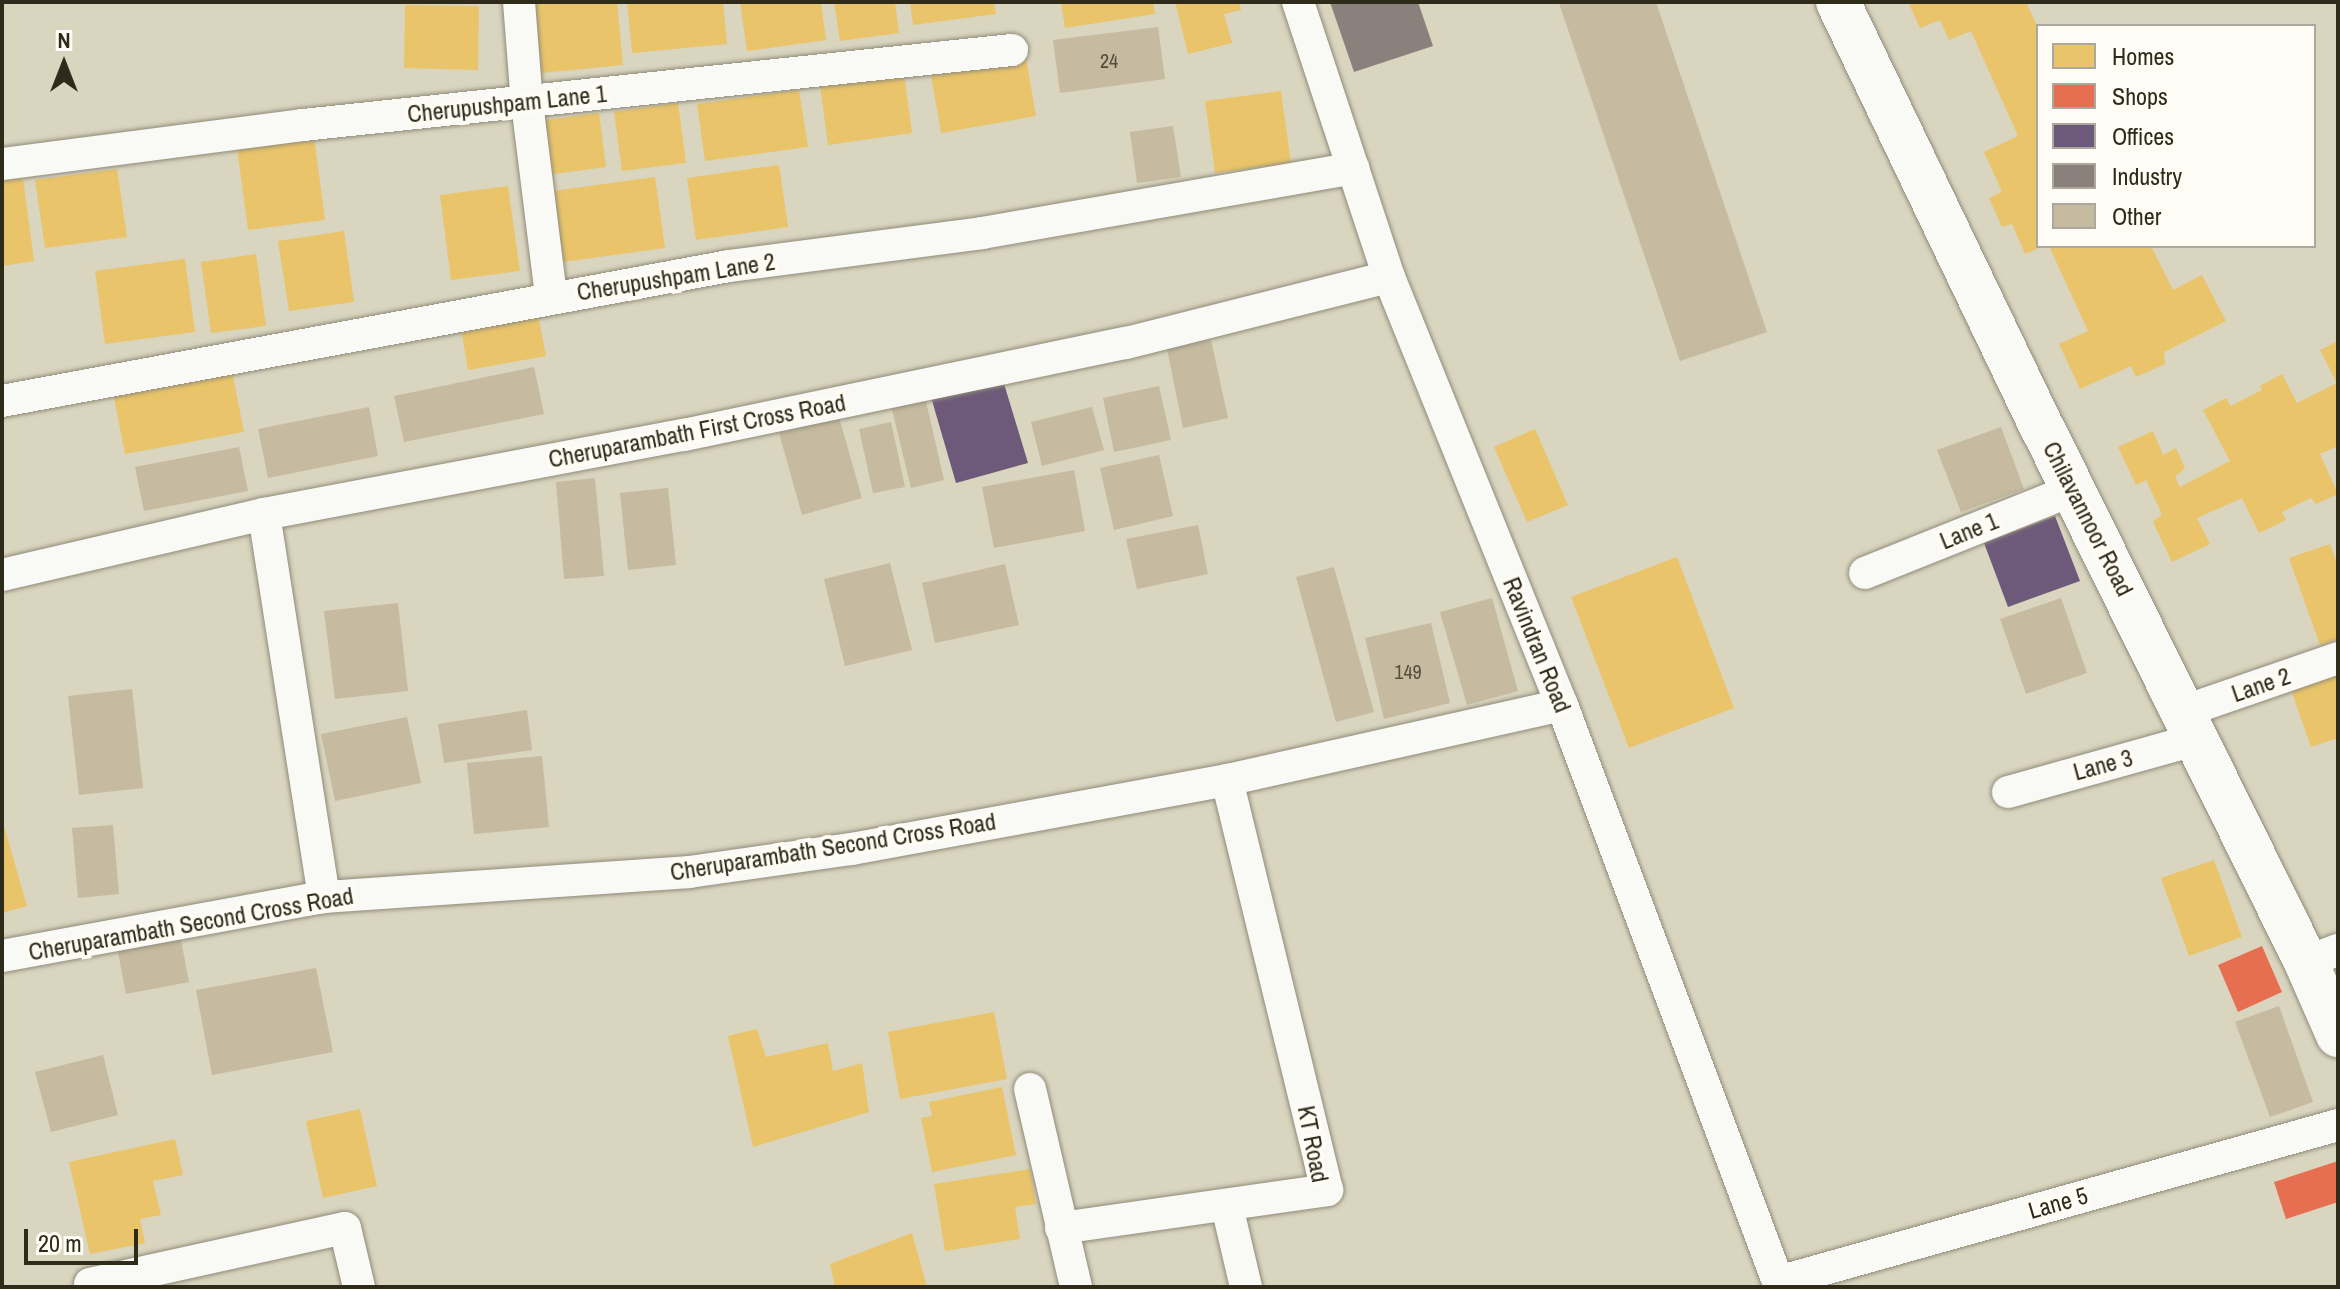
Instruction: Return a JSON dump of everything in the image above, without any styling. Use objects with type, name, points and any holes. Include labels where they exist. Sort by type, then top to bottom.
[{"type":"street","points":[[519,2],[527,103],[551,297]]},
{"type":"street","name":"Ravindran Road","points":[[1298,2],[1389,277],[1562,705],[1779,1284]]},
{"type":"street","name":"Chilavannoor Road","points":[[1838,2],[2073,490],[2191,725],[2322,956],[2338,1035]]},
{"type":"street","name":"Cherupushpam Lane 1","points":[[2,164],[303,125],[1012,50]]},
{"type":"street","name":"Cherupushpam Lane 2","points":[[2,401],[729,266],[982,233],[1353,168]]},
{"type":"street","name":"Cheruparambath First Cross Road","points":[[2,575],[264,514],[684,435],[1126,343],[1389,277]]},
{"type":"street","name":"Lane 1","points":[[1865,573],[2073,490]]},
{"type":"street","points":[[264,514],[324,897]]},
{"type":"street","name":"Lane 2","points":[[2191,725],[2338,658]]},
{"type":"street","name":"Cheruparambath Second Cross Road","points":[[2,956],[324,897],[689,872],[851,849],[1227,780],[1562,705]]},
{"type":"street","name":"Lane 3","points":[[2008,792],[2191,725]]},
{"type":"street","name":"KT Road","points":[[1061,1228],[1327,1190],[1227,780]]},
{"type":"street","points":[[1030,1089],[1076,1287]]},
{"type":"street","name":"Lane 5","points":[[1779,1284],[2338,1125]]},
{"type":"street","points":[[1227,1206],[1246,1287]]},
{"type":"street","points":[[90,1284],[345,1228],[359,1287]]},
{"type":"building: Homes","points":[[533,2],[617,2],[623,65],[541,73]]},
{"type":"building: Homes","points":[[627,2],[723,2],[727,44],[632,53]]},
{"type":"building: Homes","points":[[740,2],[821,2],[826,40],[747,51]]},
{"type":"building: Homes","points":[[834,2],[895,2],[899,33],[840,41]]},
{"type":"building: Homes","points":[[910,2],[994,2],[996,14],[913,25]]},
{"type":"building: Homes","points":[[1061,2],[1153,2],[1155,14],[1065,28]]},
{"type":"building: Homes","points":[[1175,2],[1239,2],[1241,10],[1224,14],[1232,43],[1188,54]]},
{"type":"building: Homes","points":[[1908,2],[2026,2],[2036,24],[2036,248],[2038,248],[2025,254],[2012,224],[2002,227],[1989,198],[2002,192],[1984,152],[2018,136],[1971,31],[1949,40],[1940,20],[1920,28]]},
{"type":"building: Homes","points":[[405,5],[479,6],[478,70],[404,68]]},
{"type":"building: Homes","points":[[1026,58],[1036,116],[941,133],[931,75]]},
{"type":"building: Homes","points":[[904,74],[912,133],[828,145],[820,85]]},
{"type":"building: Homes","points":[[799,90],[808,147],[705,161],[697,104]]},
{"type":"building: Homes","points":[[1281,91],[1291,163],[1215,173],[1205,101]]},
{"type":"building: Homes","points":[[678,103],[686,163],[622,171],[614,112]]},
{"type":"building: Homes","points":[[599,113],[606,167],[546,175],[539,121]]},
{"type":"building: Homes","points":[[314,137],[325,220],[248,230],[237,148]]},
{"type":"building: Homes","points":[[779,165],[788,227],[696,240],[687,178]]},
{"type":"building: Homes","points":[[117,169],[127,237],[45,248],[35,180]]},
{"type":"building: Homes","points":[[655,177],[665,248],[563,262],[553,191]]},
{"type":"building: Homes","points":[[23,178],[34,261],[2,266],[2,181]]},
{"type":"building: Homes","points":[[508,186],[520,271],[451,280],[440,195]]},
{"type":"building: Homes","points":[[344,231],[354,302],[289,311],[278,241]]},
{"type":"building: Homes","points":[[2050,248],[2152,248],[2173,290],[2202,275],[2226,321],[2164,352],[2165,364],[2136,377],[2131,366],[2080,389],[2059,344],[2088,331]]},
{"type":"building: Homes","points":[[256,254],[266,326],[211,333],[201,262]]},
{"type":"building: Homes","points":[[185,259],[195,332],[105,344],[95,271]]},
{"type":"building: Homes","points":[[537,310],[546,356],[468,370],[460,323]]},
{"type":"building: Homes","points":[[2338,341],[2338,446],[2320,454],[2338,494],[2316,504],[2311,498],[2282,512],[2286,520],[2259,533],[2242,498],[2197,518],[2210,544],[2172,562],[2153,522],[2162,514],[2146,480],[2136,485],[2118,447],[2153,431],[2163,455],[2176,448],[2185,468],[2175,477],[2180,487],[2230,461],[2203,410],[2226,398],[2231,406],[2262,390],[2260,386],[2282,374],[2297,403],[2337,383],[2320,350]]},
{"type":"building: Homes","points":[[232,371],[244,432],[125,454],[113,393]]},
{"type":"building: Homes","points":[[1535,429],[1568,505],[1527,522],[1494,447]]},
{"type":"building: Homes","points":[[2330,544],[2338,566],[2338,639],[2320,645],[2289,558]]},
{"type":"building: Homes","points":[[1677,557],[1734,708],[1629,748],[1571,597]]},
{"type":"building: Homes","points":[[2338,667],[2338,738],[2311,747],[2289,684]]},
{"type":"building: Homes","points":[[2,819],[27,906],[2,913]]},
{"type":"building: Homes","points":[[2214,860],[2242,937],[2189,956],[2161,878]]},
{"type":"building: Homes","points":[[994,1012],[1007,1079],[900,1099],[888,1032]]},
{"type":"building: Homes","points":[[757,1029],[766,1057],[828,1043],[833,1071],[862,1063],[869,1112],[753,1147],[728,1036]]},
{"type":"building: Homes","points":[[1002,1087],[1016,1155],[932,1172],[921,1118],[932,1116],[929,1102]]},
{"type":"building: Homes","points":[[360,1109],[377,1186],[323,1198],[306,1121]]},
{"type":"building: Homes","points":[[175,1139],[183,1175],[153,1181],[161,1215],[140,1219],[145,1243],[90,1254],[69,1162]]},
{"type":"building: Homes","points":[[1030,1169],[1036,1204],[1015,1207],[1020,1239],[945,1251],[934,1184]]},
{"type":"building: Homes","points":[[912,1233],[927,1287],[835,1287],[830,1264]]},
{"type":"building: Shops","points":[[2262,946],[2282,992],[2238,1012],[2218,965]]},
{"type":"building: Shops","points":[[2338,1161],[2338,1202],[2286,1219],[2274,1182]]},
{"type":"building: Offices","points":[[1002,377],[1028,463],[956,483],[931,397]]},
{"type":"building: Offices","points":[[2055,516],[2080,581],[2008,607],[1984,543]]},
{"type":"building: Industry","points":[[1330,2],[1418,2],[1433,46],[1354,72]]},
{"type":"building: Other","points":[[1656,2],[1767,332],[1680,361],[1559,3]]},
{"type":"building: Other","points":[[1158,27],[1165,79],[1060,93],[1053,40]]},
{"type":"building: Other","points":[[1173,126],[1181,177],[1137,183],[1130,132]]},
{"type":"building: Other","points":[[1211,340],[1228,418],[1183,428],[1167,349]]},
{"type":"building: Other","points":[[534,367],[544,414],[404,442],[394,396]]},
{"type":"building: Other","points":[[1159,386],[1171,440],[1114,452],[1103,398]]},
{"type":"building: Other","points":[[925,397],[944,480],[911,488],[891,405]]},
{"type":"building: Other","points":[[369,407],[378,456],[268,478],[258,429]]},
{"type":"building: Other","points":[[1092,407],[1104,450],[1042,466],[1031,422]]},
{"type":"building: Other","points":[[839,417],[862,498],[802,515],[779,433]]},
{"type":"building: Other","points":[[891,422],[905,487],[873,493],[859,429]]},
{"type":"building: Other","points":[[2001,427],[2024,489],[1961,512],[1937,450]]},
{"type":"building: Other","points":[[239,447],[248,491],[144,511],[135,467]]},
{"type":"building: Other","points":[[1159,455],[1173,516],[1114,530],[1100,468]]},
{"type":"building: Other","points":[[1074,470],[1085,531],[994,548],[982,487]]},
{"type":"building: Other","points":[[595,478],[604,576],[564,579],[556,482]]},
{"type":"building: Other","points":[[668,488],[676,565],[628,570],[620,493]]},
{"type":"building: Other","points":[[1198,525],[1208,574],[1137,589],[1126,539]]},
{"type":"building: Other","points":[[890,563],[912,650],[845,666],[824,579]]},
{"type":"building: Other","points":[[1005,564],[1019,625],[935,643],[922,583]]},
{"type":"building: Other","points":[[1334,567],[1374,712],[1336,722],[1296,577]]},
{"type":"building: Other","points":[[1492,598],[1518,691],[1467,705],[1440,612]]},
{"type":"building: Other","points":[[2061,598],[2087,673],[2026,694],[2000,619]]},
{"type":"building: Other","points":[[398,603],[408,691],[335,699],[324,611]]},
{"type":"building: Other","points":[[1431,623],[1450,703],[1384,719],[1365,638]]},
{"type":"building: Other","points":[[132,689],[143,788],[79,795],[68,696]]},
{"type":"building: Other","points":[[527,710],[532,750],[444,763],[438,724]]},
{"type":"building: Other","points":[[407,717],[421,783],[335,801],[321,734]]},
{"type":"building: Other","points":[[542,756],[549,827],[474,834],[467,763]]},
{"type":"building: Other","points":[[113,825],[119,894],[78,898],[72,828]]},
{"type":"building: Other","points":[[180,935],[189,982],[126,994],[117,947]]},
{"type":"building: Other","points":[[316,968],[333,1052],[212,1075],[196,990]]},
{"type":"building: Other","points":[[2279,1006],[2313,1102],[2270,1117],[2235,1022]]},
{"type":"building: Other","points":[[103,1055],[118,1115],[51,1132],[35,1072]]}]
